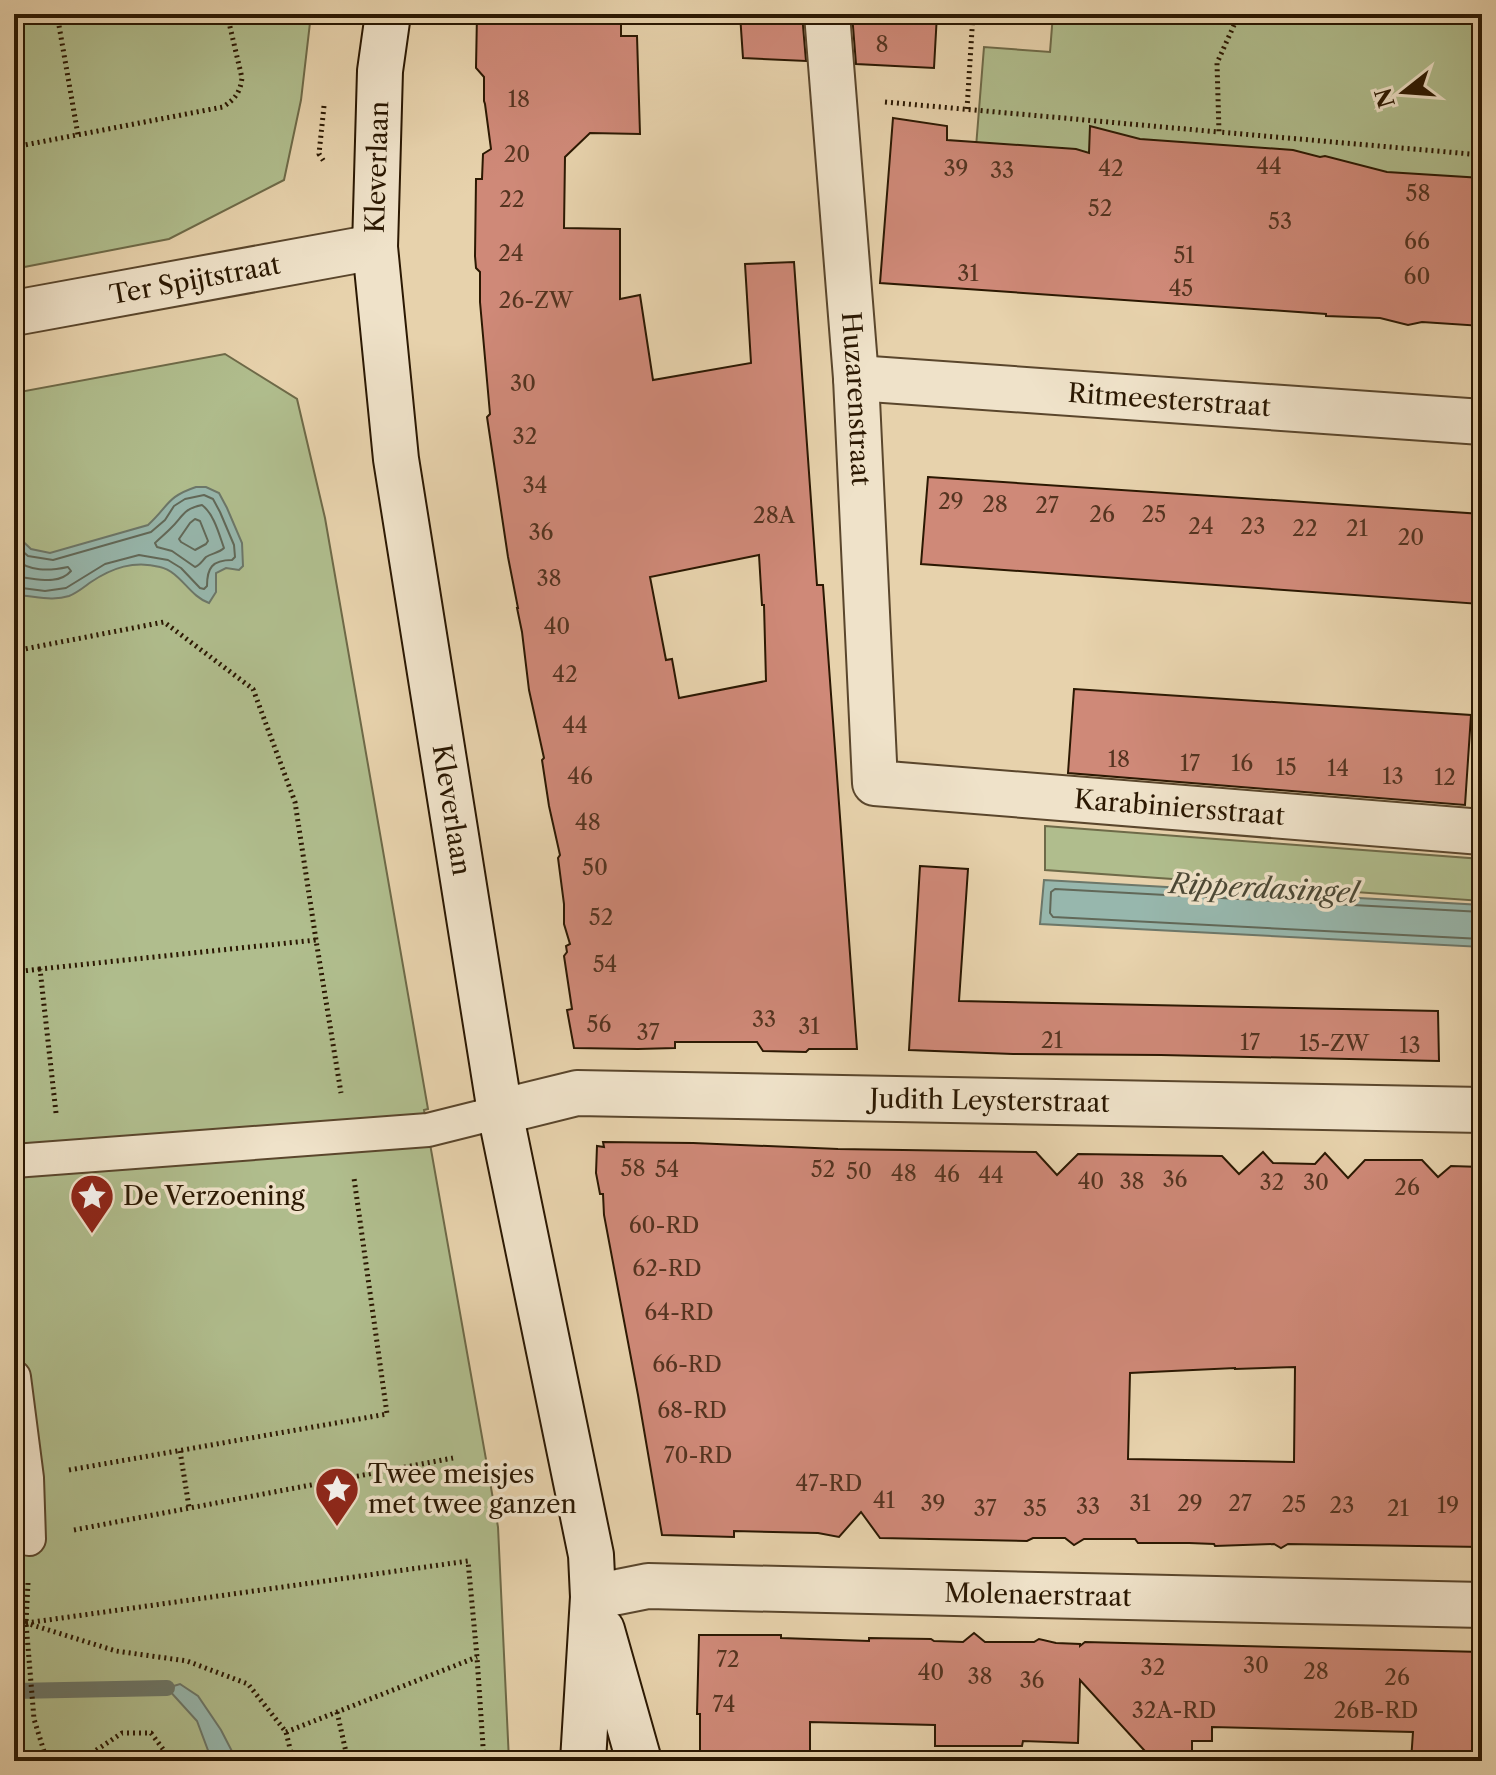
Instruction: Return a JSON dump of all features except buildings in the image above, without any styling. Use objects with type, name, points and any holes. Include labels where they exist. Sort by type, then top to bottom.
[{"type":"street","name":"Kleverlaan","points":[[388,14],[380,71],[375,247],[396,459],[500,1112],[591,1555],[593,1597],[583,1761]]},
{"type":"street","name":"Huzarenstraat","points":[[827,14],[856,378],[875,783]]},
{"type":"street","name":"Ter Spijtstraat","points":[[14,313],[375,247]]},
{"type":"street","name":"Ritmeesterstraat","points":[[856,378],[1482,422]]},
{"type":"street","name":"Karabiniersstraat","points":[[875,783],[1482,832]]},
{"type":"street","name":"Judith Leysterstraat","points":[[500,1112],[577,1093],[1482,1110]]},
{"type":"street","name":"Molenaerstraat","points":[[593,1597],[648,1586],[1482,1605]]},
{"type":"street","name":"Kleverlaan","points":[[593,1597],[639,1761]]},
{"type":"lane","points":[[14,1161],[428,1130],[500,1112]]},
{"type":"lane","points":[[14,1377],[27,1478],[29,1539]]},
{"type":"path","points":[[57,14],[78,135]]},
{"type":"path","points":[[14,147],[223,107],[235,99],[242,78],[227,14]]},
{"type":"path","points":[[967,109],[973,14]]},
{"type":"path","points":[[1219,132],[1217,63],[1239,14]]},
{"type":"path","points":[[833,98],[1482,155]]},
{"type":"path","points":[[14,651],[164,622],[253,689],[295,802],[316,940]]},
{"type":"path","points":[[1479,737],[1482,700]]},
{"type":"path","points":[[14,972],[40,969]]},
{"type":"path","points":[[180,1451],[189,1507]]},
{"type":"path","points":[[47,1761],[34,1719],[32,1698],[26,1623],[29,1539],[453,1458]]},
{"type":"path","points":[[14,1628],[26,1623],[468,1561],[484,1761]]},
{"type":"path","points":[[26,1623],[116,1651],[187,1661],[248,1684],[286,1732],[293,1761]]},
{"type":"path","points":[[286,1732],[477,1657]]},
{"type":"path","points":[[337,1712],[348,1761]]},
{"type":"path","points":[[69,1761],[84,1760],[122,1733],[151,1733],[172,1761]]},
{"type":"path","points":[[14,1756],[33,1761]]},
{"type":"green space","points":[[14,14],[311,14],[301,100],[284,180],[169,239],[14,269]]},
{"type":"green space","points":[[1053,14],[1482,14],[1482,261],[971,210],[984,47],[1050,52]]},
{"type":"green space","points":[[225,354],[297,399],[325,518],[428,1109],[424,1110],[498,1527],[509,1761],[14,1761],[14,393]]},
{"type":"green space","points":[[1045,826],[1482,859],[1482,901],[1045,870]]},
{"type":"water","points":[[196,487],[206,487],[219,493],[242,543],[243,566],[239,570],[226,568],[216,573],[216,592],[209,603],[167,570],[141,564],[115,569],[62,598],[14,595],[14,533],[31,549],[50,553],[148,525],[173,498]]},
{"type":"water","points":[[1044,880],[1482,905],[1482,947],[1040,924]]},
{"type":"water","points":[[180,1684],[198,1696],[237,1761],[212,1761],[197,1721],[167,1688]]},
{"type":"waterway","points":[[14,1691],[167,1688]]},
{"type":"place","name":"De Verzoening","points":[[92,1235]]},
{"type":"place","name":"Twee meisjes met twee ganzen","points":[[337,1528]]},
{"type":"water label","name":"Ripperdasingel","points":[[1264,888]]}]
